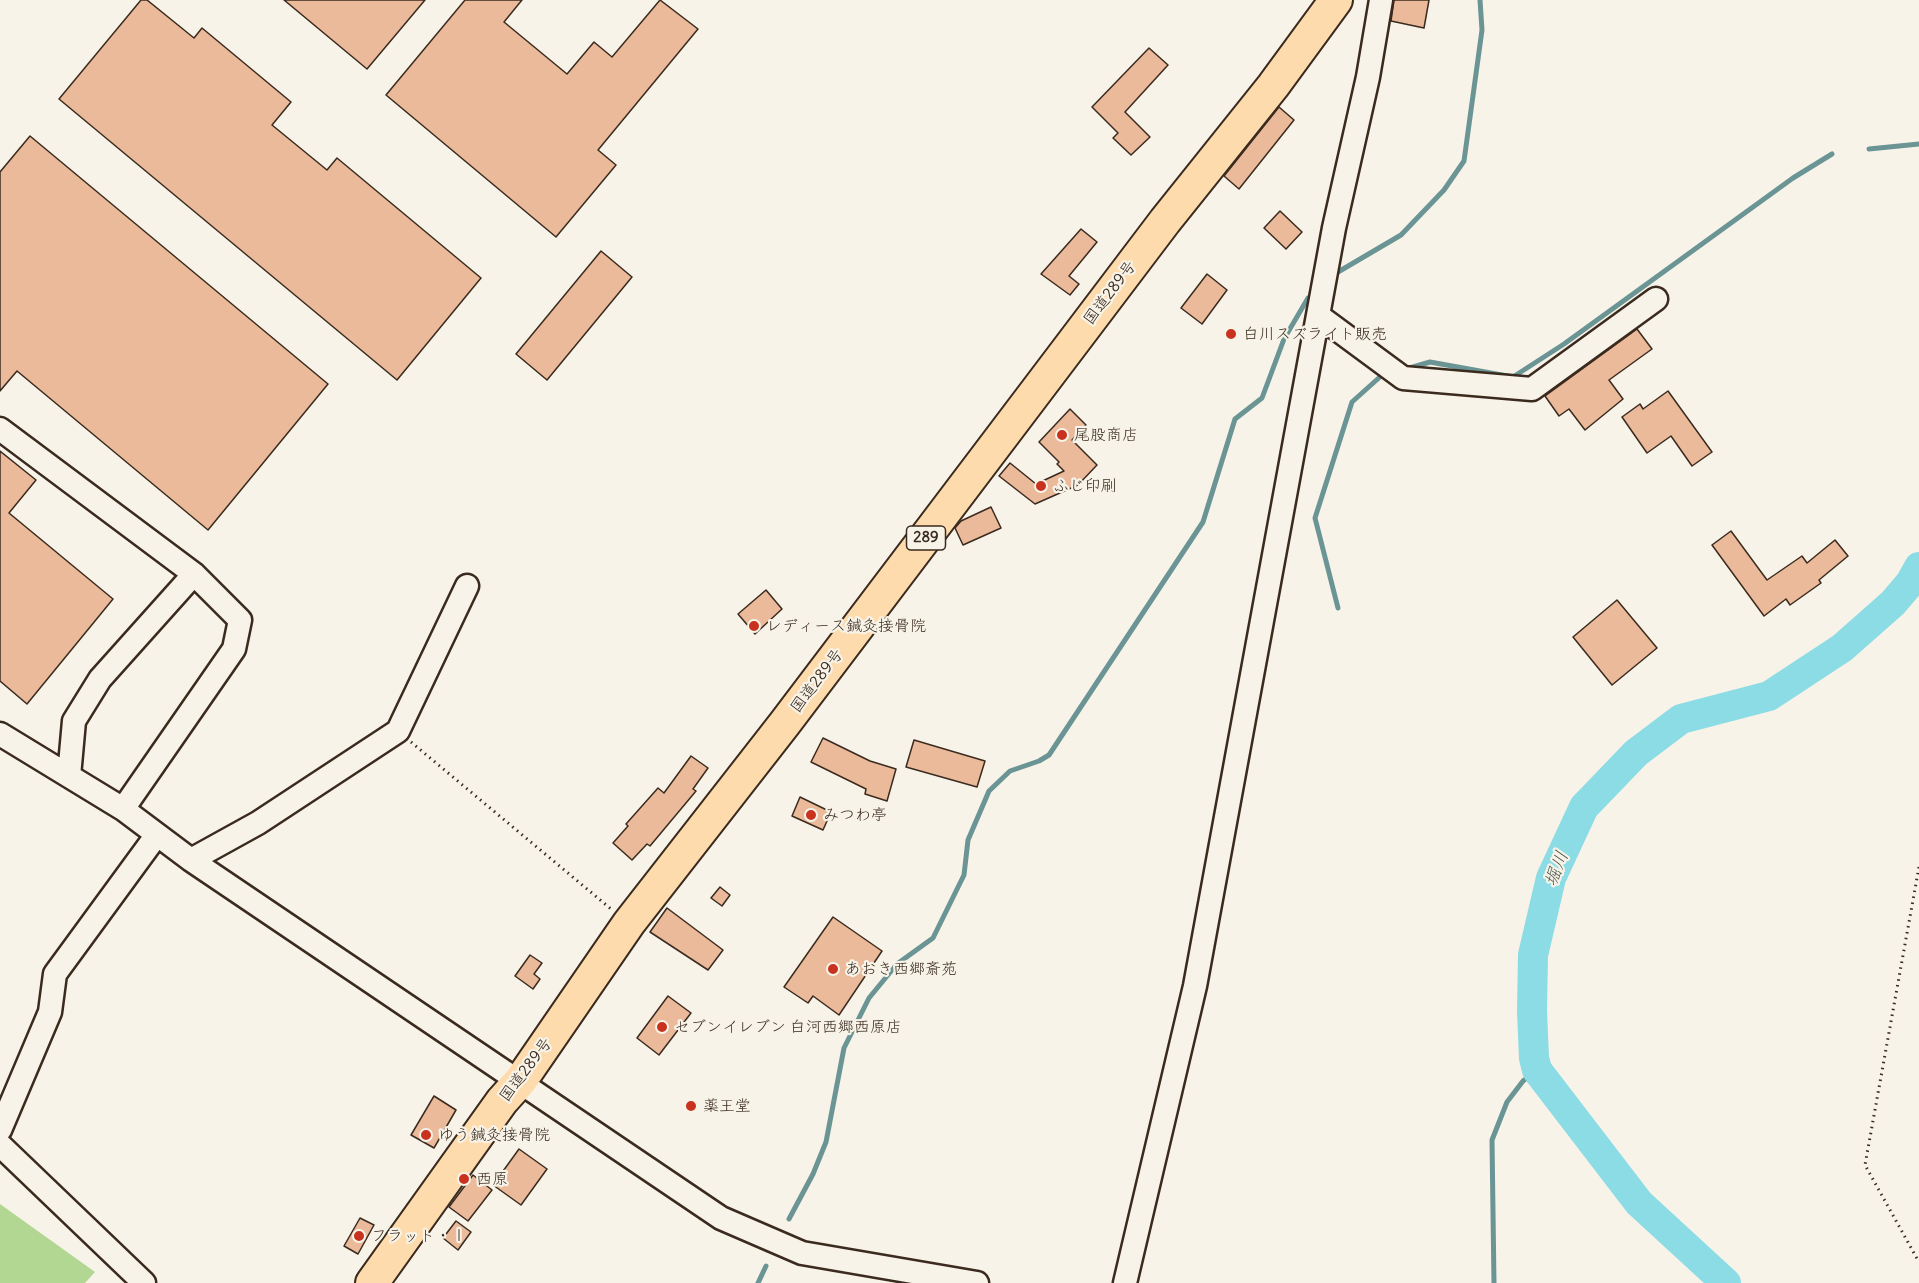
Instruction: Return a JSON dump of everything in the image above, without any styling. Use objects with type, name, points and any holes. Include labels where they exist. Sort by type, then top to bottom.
[{"type":"highway","name":"国道289号","points":[[372,1283],[502,1101],[521,1080],[628,923],[786,723],[1165,221],[1273,86],[1336,0]]},
{"type":"street","points":[[1125,1283],[1195,986],[1334,228],[1368,77],[1381,0]]},
{"type":"street","points":[[1319,316],[1403,378],[1532,389],[1656,299]]},
{"type":"street","points":[[0,429],[194,574],[240,620],[234,649],[123,809]]},
{"type":"street","points":[[69,776],[74,721],[100,679],[194,574]]},
{"type":"street","points":[[191,860],[258,823],[398,731],[467,586]]},
{"type":"street","points":[[0,734],[123,809],[191,860],[521,1080],[721,1218],[802,1253],[976,1283]]},
{"type":"street","points":[[0,1130],[50,1012],[55,974],[156,836]]},
{"type":"street","points":[[0,1145],[144,1283]]},
{"type":"path","points":[[398,731],[628,923]]},
{"type":"path","points":[[1919,867],[1865,1165],[1919,1262]]},
{"type":"green space","points":[[0,1204],[95,1272],[85,1283],[0,1283]]},
{"type":"building","points":[[141,0],[147,0],[194,38],[202,28],[291,102],[272,125],[327,170],[337,158],[481,278],[397,380],[59,99]]},
{"type":"building","points":[[284,0],[425,0],[367,69]]},
{"type":"building","points":[[465,0],[522,0],[504,22],[567,74],[594,42],[612,57],[660,0],[698,29],[598,150],[616,165],[556,237],[386,95]]},
{"type":"building","points":[[1394,0],[1429,0],[1424,28],[1391,21]]},
{"type":"building","points":[[1149,48],[1168,65],[1125,112],[1150,137],[1131,155],[1113,138],[1118,133],[1092,107]]},
{"type":"building","points":[[1279,107],[1294,120],[1239,189],[1224,176]]},
{"type":"building","points":[[30,136],[328,384],[208,530],[17,371],[0,391],[0,172]]},
{"type":"building","points":[[1280,211],[1302,232],[1286,249],[1264,228]]},
{"type":"building","points":[[1081,229],[1097,242],[1069,276],[1079,284],[1070,295],[1041,274]]},
{"type":"building","points":[[601,251],[632,277],[547,380],[516,354]]},
{"type":"building","points":[[1207,274],[1227,290],[1202,324],[1181,308]]},
{"type":"building","points":[[1637,329],[1652,349],[1609,380],[1623,399],[1585,430],[1569,409],[1559,416],[1545,396]]},
{"type":"building","points":[[1668,391],[1712,452],[1692,466],[1671,436],[1647,453],[1622,417],[1640,404],[1643,409]]},
{"type":"building","points":[[1070,409],[1086,425],[1072,440],[1097,465],[1078,485],[1035,504],[999,476],[1010,463],[1036,484],[1064,471],[1057,464],[1059,462],[1039,442]]},
{"type":"building","points":[[0,451],[36,480],[9,513],[113,599],[27,704],[0,681]]},
{"type":"building","points":[[991,507],[1001,528],[963,545],[955,528],[961,521]]},
{"type":"building","points":[[1731,531],[1767,580],[1802,556],[1807,563],[1835,540],[1848,556],[1819,580],[1821,583],[1790,605],[1786,599],[1764,616],[1712,545]]},
{"type":"building","points":[[766,590],[782,609],[755,634],[738,614]]},
{"type":"building","points":[[1617,600],[1657,648],[1612,685],[1573,637]]},
{"type":"building","points":[[823,738],[870,761],[896,769],[887,801],[865,794],[866,789],[811,762]]},
{"type":"building","points":[[914,740],[985,761],[977,787],[906,767]]},
{"type":"building","points":[[691,756],[708,768],[693,789],[696,791],[650,846],[647,844],[632,860],[613,843],[628,826],[626,824],[658,788],[664,793]]},
{"type":"building","points":[[800,797],[831,812],[823,830],[792,816]]},
{"type":"building","points":[[720,887],[730,895],[722,906],[711,898]]},
{"type":"building","points":[[667,908],[723,950],[708,970],[650,932]]},
{"type":"building","name":"あおき西郷斎苑","points":[[833,917],[882,951],[839,1015],[813,996],[808,1003],[784,987]]},
{"type":"building","points":[[530,955],[542,963],[534,974],[540,979],[533,989],[515,976]]},
{"type":"building","points":[[668,996],[691,1013],[659,1055],[637,1038]]},
{"type":"building","points":[[434,1096],[456,1110],[434,1148],[411,1135]]},
{"type":"building","points":[[519,1149],[547,1169],[521,1205],[493,1185]]},
{"type":"building","points":[[473,1175],[492,1190],[468,1221],[449,1207]]},
{"type":"building","name":"フラット・Ⅰ","points":[[360,1218],[374,1225],[358,1254],[344,1246]]},
{"type":"building","points":[[456,1221],[471,1232],[458,1250],[443,1238]]},
{"type":"waterway","points":[[1338,272],[1401,235],[1444,190],[1464,161],[1482,30],[1480,0]]},
{"type":"waterway","points":[[1869,149],[1919,144]]},
{"type":"waterway","points":[[1406,369],[1430,362],[1513,377],[1564,344],[1793,178],[1832,154]]},
{"type":"waterway","points":[[789,1219],[813,1174],[826,1142],[844,1048],[869,998],[897,964],[933,938],[964,875],[968,840],[989,791],[1010,771],[1049,755],[1203,522],[1235,419],[1262,398],[1284,339],[1308,298]]},
{"type":"waterway","points":[[1338,608],[1315,518],[1352,402],[1381,376]]},
{"type":"waterway","name":"堀川","points":[[1726,1283],[1639,1203],[1537,1070],[1534,1058],[1532,1011],[1533,955],[1551,878],[1584,807],[1636,753],[1681,719],[1769,696],[1842,648],[1893,603],[1910,583],[1919,567]]},
{"type":"waterway","points":[[1494,1283],[1492,1140],[1507,1102],[1523,1081],[1537,1070]]},
{"type":"waterway","points":[[758,1283],[766,1266]]},
{"type":"place","name":"白川スズライト販売","points":[[1231,334]]},
{"type":"place","name":"尾股商店","points":[[1062,435]]},
{"type":"place","name":"ふじ印刷","points":[[1041,486]]},
{"type":"place","name":"レディース鍼灸接骨院","points":[[754,626]]},
{"type":"place","name":"みつわ亭","points":[[811,815]]},
{"type":"place","name":"あおき西郷斎苑","points":[[833,969]]},
{"type":"place","name":"セブンイレブン 白河西郷西原店","points":[[662,1027]]},
{"type":"place","name":"薬王堂","points":[[691,1106]]},
{"type":"place","name":"ゆう鍼灸接骨院","points":[[426,1135]]},
{"type":"place","name":"西原","points":[[464,1179]]},
{"type":"place","name":"フラット・Ⅰ","points":[[359,1236]]}]
